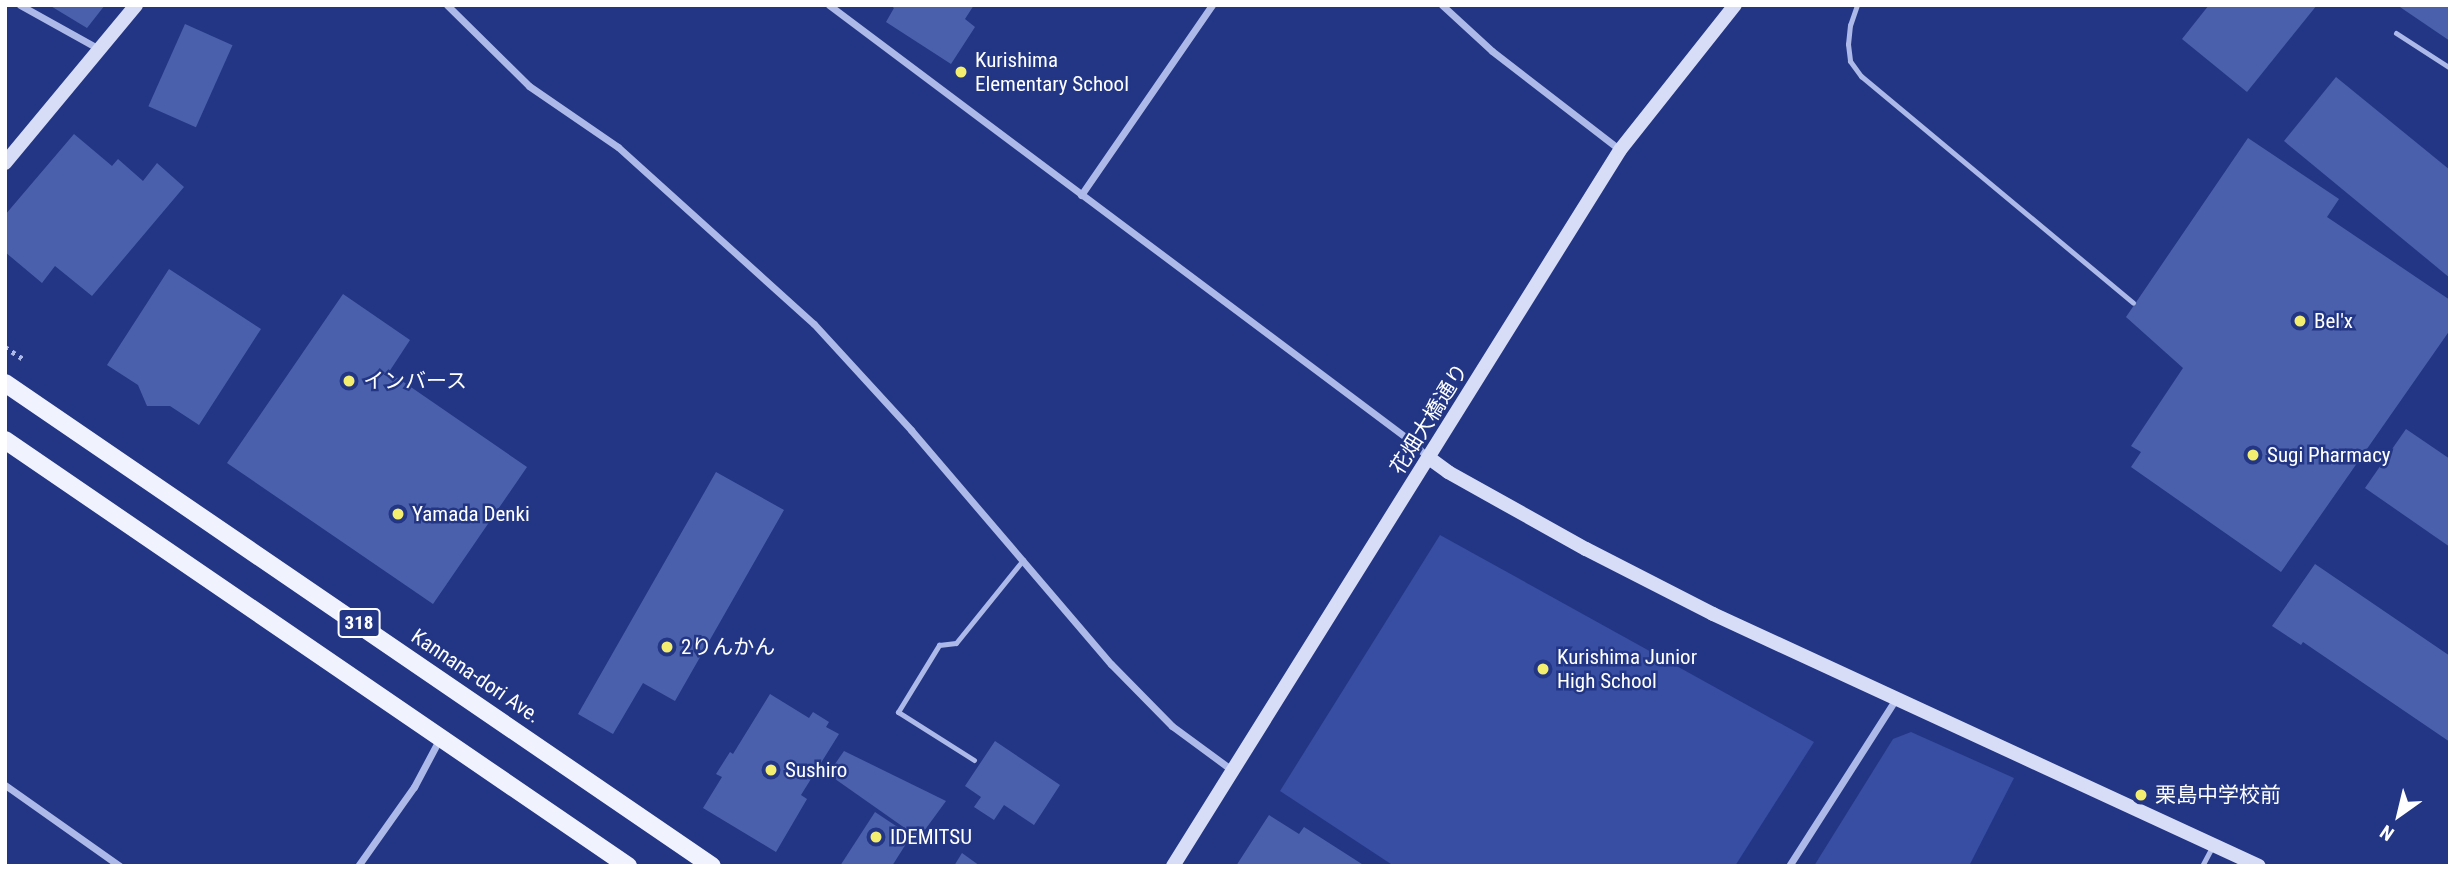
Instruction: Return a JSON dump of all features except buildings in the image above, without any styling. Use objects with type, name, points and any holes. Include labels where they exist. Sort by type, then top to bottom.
[{"type":"main road","name":"Kannana-dori Ave.","points":[[5,383],[712,866]]},
{"type":"main road","name":"318","points":[[5,440],[628,866]]},
{"type":"street","points":[[20,5],[100,49]]},
{"type":"street","points":[[5,163],[136,5]]},
{"type":"street","points":[[447,5],[529,86],[618,147],[814,324],[911,430],[1111,664],[1172,726],[1232,770]]},
{"type":"street","points":[[829,5],[1408,439],[1448,472],[1598,555],[1713,614],[2259,866]]},
{"type":"street","points":[[1080,195],[1212,5]]},
{"type":"street","points":[[1442,5],[1492,51],[1620,150]]},
{"type":"street","name":"花畑大橋通り","points":[[1173,866],[1620,150],[1735,5]]},
{"type":"street","points":[[1789,866],[1896,699]]},
{"type":"street","points":[[358,866],[414,787],[440,738]]},
{"type":"street","points":[[5,785],[120,866]]},
{"type":"lane","points":[[1857,5],[1850,24],[1848,44],[1850,61],[1861,76],[2133,303]]},
{"type":"lane","points":[[2396,33],[2450,68]]},
{"type":"lane","points":[[974,760],[898,712],[939,645],[956,643],[1023,560]]},
{"type":"lane","points":[[2202,866],[2213,844]]},
{"type":"path","points":[[5,347],[24,360]]},
{"type":"shaded area","name":"Kurishima Junior High School","points":[[1440,535],[1814,742],[1735,866],[1394,866],[1280,791]]},
{"type":"shaded area","points":[[1911,732],[2014,778],[1969,866],[1814,866],[1893,739]]},
{"type":"place","name":"Kurishima Elementary School","points":[[961,72]]},
{"type":"place","name":"Bel'x","points":[[2300,321]]},
{"type":"place","name":"インバース","points":[[349,381]]},
{"type":"place","name":"Sugi Pharmacy","points":[[2253,455]]},
{"type":"place","name":"Yamada Denki","points":[[398,514]]},
{"type":"place","name":"2りんかん","points":[[667,647]]},
{"type":"place","name":"Kurishima Junior High School","points":[[1543,669]]},
{"type":"place","name":"Sushiro","points":[[771,770]]},
{"type":"place","name":"栗島中学校前","points":[[2141,795]]},
{"type":"place","name":"IDEMITSU","points":[[876,837]]}]
